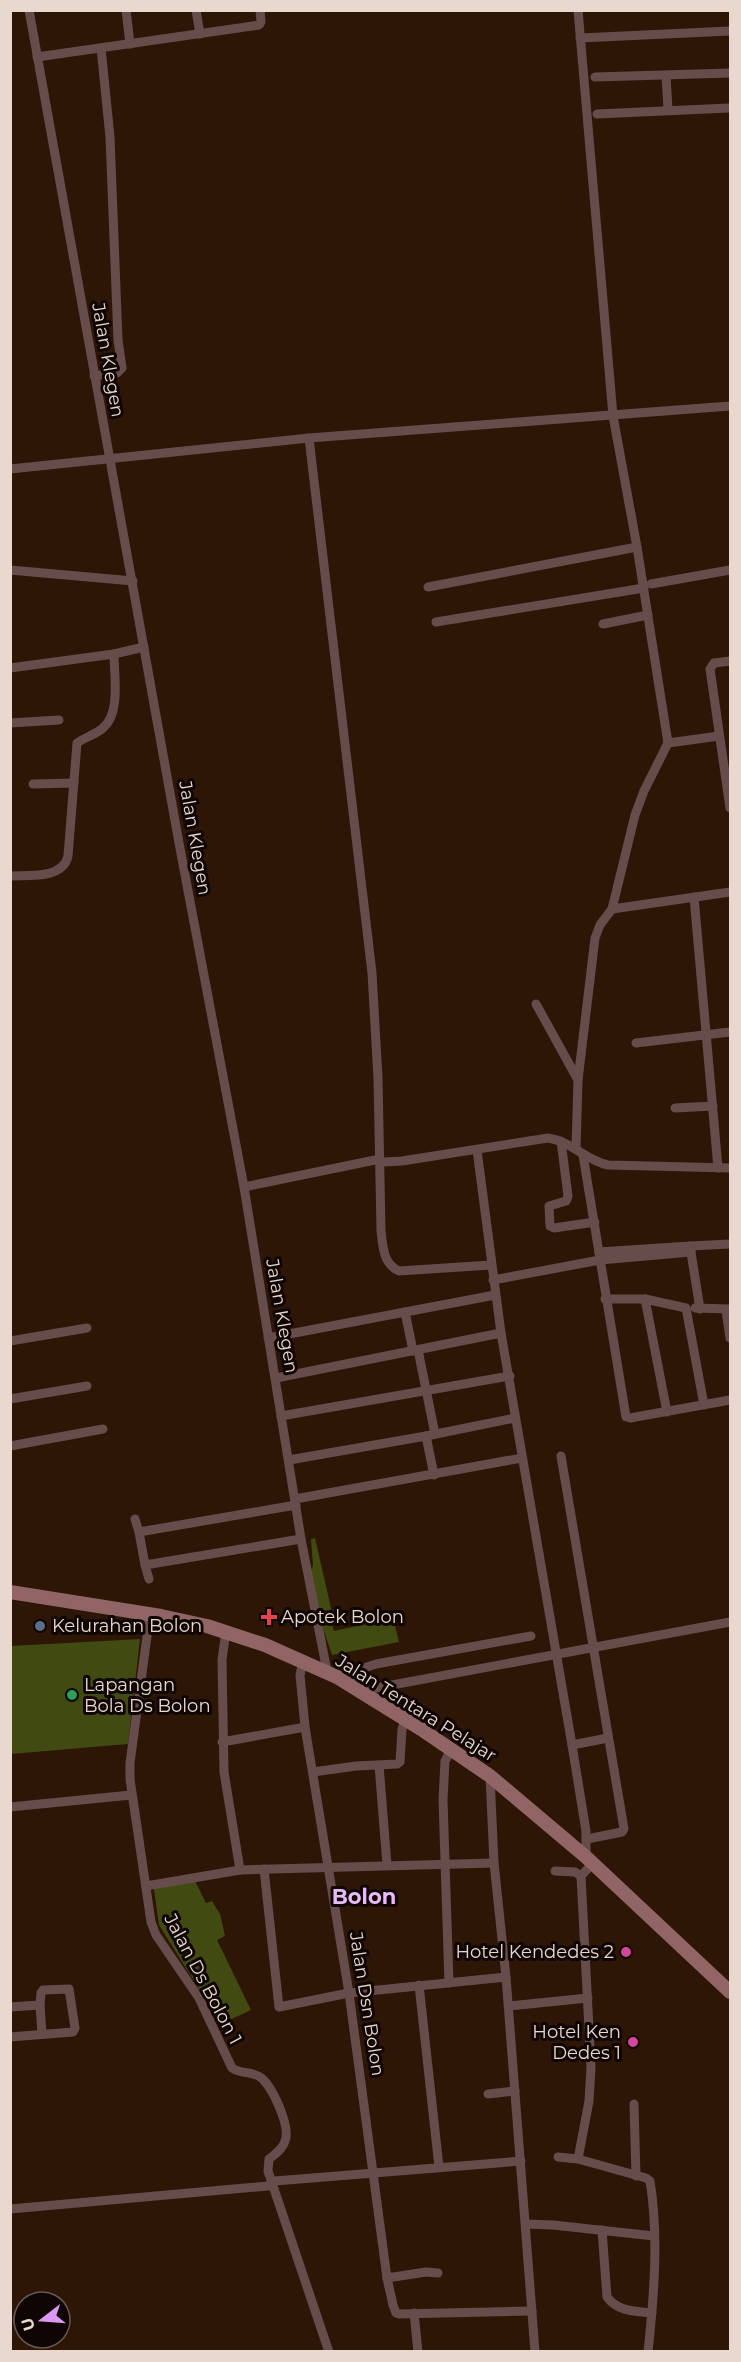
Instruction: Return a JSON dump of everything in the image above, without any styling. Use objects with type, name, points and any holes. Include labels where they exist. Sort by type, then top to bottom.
[{"type":"main road","name":"Jalan Tentara Pelajar","points":[[10,1592],[150,1614],[226,1630],[332,1674],[490,1776],[590,1860],[730,1992]]},
{"type":"street","name":"Jalan Klegen","points":[[29,10],[109,459],[244,1186],[302,1539],[332,1674]]},
{"type":"street","points":[[126,10],[130,44]]},
{"type":"street","points":[[196,10],[200,34]]},
{"type":"street","points":[[37,57],[260,25],[260,10]]},
{"type":"street","points":[[578,10],[613,416],[637,547],[647,586],[648,615],[668,742],[635,815],[612,909],[600,925],[595,938],[578,1080],[580,1152],[600,1256],[605,1299],[626,1417],[730,1400]]},
{"type":"street","points":[[580,38],[730,31]]},
{"type":"street","points":[[94,376],[117,373],[122,368],[118,340],[110,137],[101,48]]},
{"type":"street","points":[[595,77],[730,73]]},
{"type":"street","points":[[666,76],[668,109]]},
{"type":"street","points":[[597,114],[729,108]]},
{"type":"street","points":[[10,469],[309,438],[613,416],[730,405]]},
{"type":"street","points":[[309,438],[372,973],[378,1078],[382,1238],[385,1256],[390,1266],[399,1271],[491,1265]]},
{"type":"street","points":[[428,587],[637,547]]},
{"type":"street","points":[[10,570],[133,581]]},
{"type":"street","points":[[436,622],[730,570]]},
{"type":"street","points":[[603,624],[648,615]]},
{"type":"street","points":[[10,668],[114,654],[144,647]]},
{"type":"street","points":[[10,876],[53,872],[65,864],[68,856],[77,743],[102,728],[112,716],[114,654]]},
{"type":"street","points":[[730,661],[714,663],[710,669],[730,808]]},
{"type":"street","points":[[10,723],[59,720]]},
{"type":"street","points":[[668,742],[719,736]]},
{"type":"street","points":[[33,784],[74,783]]},
{"type":"street","points":[[612,909],[730,892]]},
{"type":"street","points":[[694,897],[718,1168]]},
{"type":"street","points":[[536,1004],[578,1080]]},
{"type":"street","points":[[636,1043],[730,1032]]},
{"type":"street","points":[[675,1108],[713,1107]]},
{"type":"street","points":[[244,1186],[375,1160],[389,1162],[548,1138],[561,1141],[608,1165],[730,1168]]},
{"type":"street","points":[[561,1141],[568,1196],[566,1201],[549,1206],[550,1226],[554,1228],[594,1222]]},
{"type":"street","points":[[477,1149],[501,1333],[590,1860],[581,1876],[590,2085],[578,2159]]},
{"type":"street","points":[[493,1280],[600,1256],[730,1244]]},
{"type":"street","points":[[691,1249],[700,1309]]},
{"type":"street","points":[[268,1338],[495,1295]]},
{"type":"street","points":[[605,1299],[645,1299],[686,1308],[728,1310],[730,1338]]},
{"type":"street","points":[[645,1299],[667,1412]]},
{"type":"street","points":[[686,1308],[704,1405]]},
{"type":"street","points":[[405,1312],[428,1392],[434,1475]]},
{"type":"street","points":[[10,1341],[87,1328]]},
{"type":"street","points":[[276,1378],[501,1333]]},
{"type":"street","points":[[282,1416],[510,1376]]},
{"type":"street","points":[[10,1400],[87,1386]]},
{"type":"street","points":[[289,1460],[515,1418]]},
{"type":"street","points":[[10,1446],[103,1429]]},
{"type":"street","points":[[561,1456],[623,1831],[587,1839]]},
{"type":"street","points":[[139,1532],[522,1458]]},
{"type":"street","points":[[135,1519],[149,1580]]},
{"type":"street","points":[[145,1565],[302,1539]]},
{"type":"street","name":"Jalan Ds Bolon 1","points":[[150,1614],[130,1763],[131,1795],[153,1929],[199,1998],[232,2068],[262,2079],[268,2084],[285,2120],[287,2139],[283,2146],[269,2158],[267,2164],[271,2184],[329,2352]]},
{"type":"street","points":[[360,1691],[730,1622]]},
{"type":"street","points":[[226,1630],[222,1644],[222,1742],[226,1791],[240,1870]]},
{"type":"street","points":[[332,1674],[531,1636]]},
{"type":"street","name":"Jalan Dsn Bolon","points":[[303,1662],[300,1675],[305,1727],[350,1993],[387,2278],[396,2313],[414,2313]]},
{"type":"street","points":[[313,1772],[397,1764],[400,1762],[405,1719]]},
{"type":"street","points":[[222,1742],[305,1727]]},
{"type":"street","points":[[572,1745],[608,1738]]},
{"type":"street","points":[[449,1983],[443,1800],[446,1761],[451,1750]]},
{"type":"street","points":[[379,1765],[387,1865]]},
{"type":"street","points":[[490,1776],[494,1863],[509,2006],[535,2352]]},
{"type":"street","points":[[10,1807],[131,1795]]},
{"type":"street","points":[[146,1886],[240,1870],[494,1863]]},
{"type":"street","points":[[264,1869],[279,2007],[350,1993],[506,1977]]},
{"type":"street","points":[[555,1871],[574,1872],[581,1876]]},
{"type":"street","points":[[419,1985],[439,2167]]},
{"type":"street","points":[[10,2037],[72,2033],[74,2031],[70,1989],[43,1990],[40,1993],[42,2034]]},
{"type":"street","points":[[509,2006],[588,1998]]},
{"type":"street","points":[[10,2007],[40,2005]]},
{"type":"street","points":[[488,2094],[515,2091]]},
{"type":"street","points":[[634,2104],[636,2176]]},
{"type":"street","points":[[558,2157],[578,2159],[650,2181],[654,2236],[652,2313],[648,2352]]},
{"type":"street","points":[[10,2209],[268,2186],[275,2181],[374,2171],[521,2161]]},
{"type":"street","points":[[526,2224],[654,2236]]},
{"type":"street","points":[[602,2230],[607,2296],[611,2302],[623,2310],[652,2313]]},
{"type":"street","points":[[387,2278],[426,2272],[438,2273]]},
{"type":"street","points":[[418,2352],[414,2313],[532,2311]]},
{"type":"green space","points":[[315,1538],[331,1608],[329,1616],[334,1631],[393,1618],[399,1642],[332,1655],[320,1619],[311,1572],[313,1565],[311,1539]]},
{"type":"green space","name":"Lapangan Bola Ds Bolon","points":[[140,1639],[128,1744],[11,1754],[11,1646]]},
{"type":"green space","points":[[195,1881],[206,1903],[212,1901],[220,1914],[225,1936],[217,1940],[251,2010],[221,2024],[159,1925],[154,1889]]},
{"type":"place","name":"Apotek Bolon","points":[[269,1617]]},
{"type":"place","name":"Kelurahan Bolon","points":[[40,1626]]},
{"type":"place","name":"Lapangan Bola Ds Bolon","points":[[72,1695]]},
{"type":"place","name":"Hotel Kendedes 2","points":[[626,1952]]},
{"type":"place","name":"Hotel Ken Dedes 1","points":[[633,2042]]},
{"type":"district","name":"Bolon","points":[[364,1897]]}]
